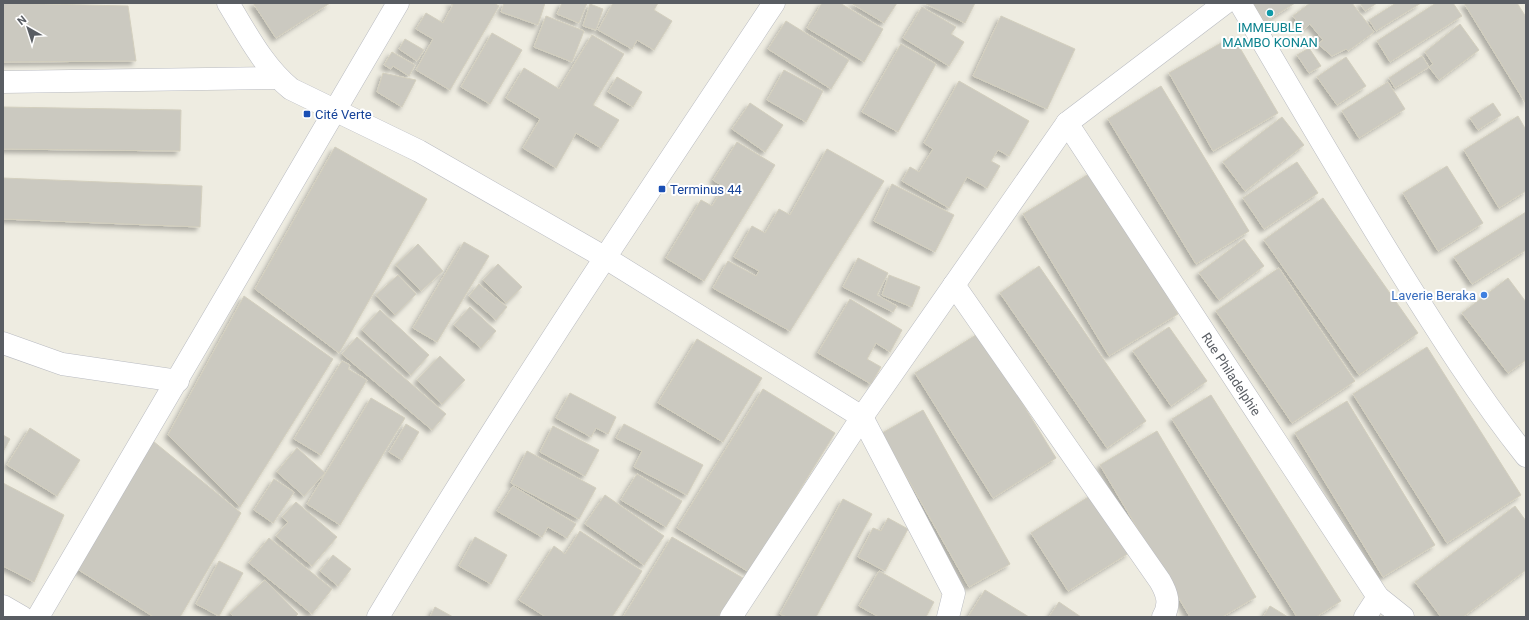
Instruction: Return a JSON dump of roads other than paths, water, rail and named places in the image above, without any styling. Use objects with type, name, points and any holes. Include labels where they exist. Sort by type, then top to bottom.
[{"type":"street","points":[[228,3],[261,56],[278,78],[291,89],[418,151],[604,257],[862,417],[954,593],[948,617]]},
{"type":"street","points":[[38,617],[178,381],[398,3]]},
{"type":"street","points":[[378,617],[447,501],[604,257],[774,3]]},
{"type":"street","points":[[731,617],[862,417],[1067,123],[1225,3]]},
{"type":"street","points":[[1240,3],[1335,166],[1423,308],[1499,422],[1526,456]]},
{"type":"street","points":[[3,82],[278,78]]},
{"type":"street","name":"Rue Philadelphie","points":[[1067,123],[1378,598],[1403,617]]},
{"type":"street","points":[[954,285],[1160,581],[1168,595],[1166,612],[1163,617]]},
{"type":"street","points":[[3,343],[62,364],[178,381]]},
{"type":"street","points":[[1365,617],[1378,598]]},
{"type":"street","points":[[3,606],[22,617]]},
{"type":"place","name":"IMMEUBLE MAMBO KONAN","points":[[1270,13]]},
{"type":"place","name":"Cité Verte","points":[[307,114]]},
{"type":"place","name":"Terminus 44","points":[[662,189]]},
{"type":"place","name":"Laverie Beraka","points":[[1484,295]]}]
